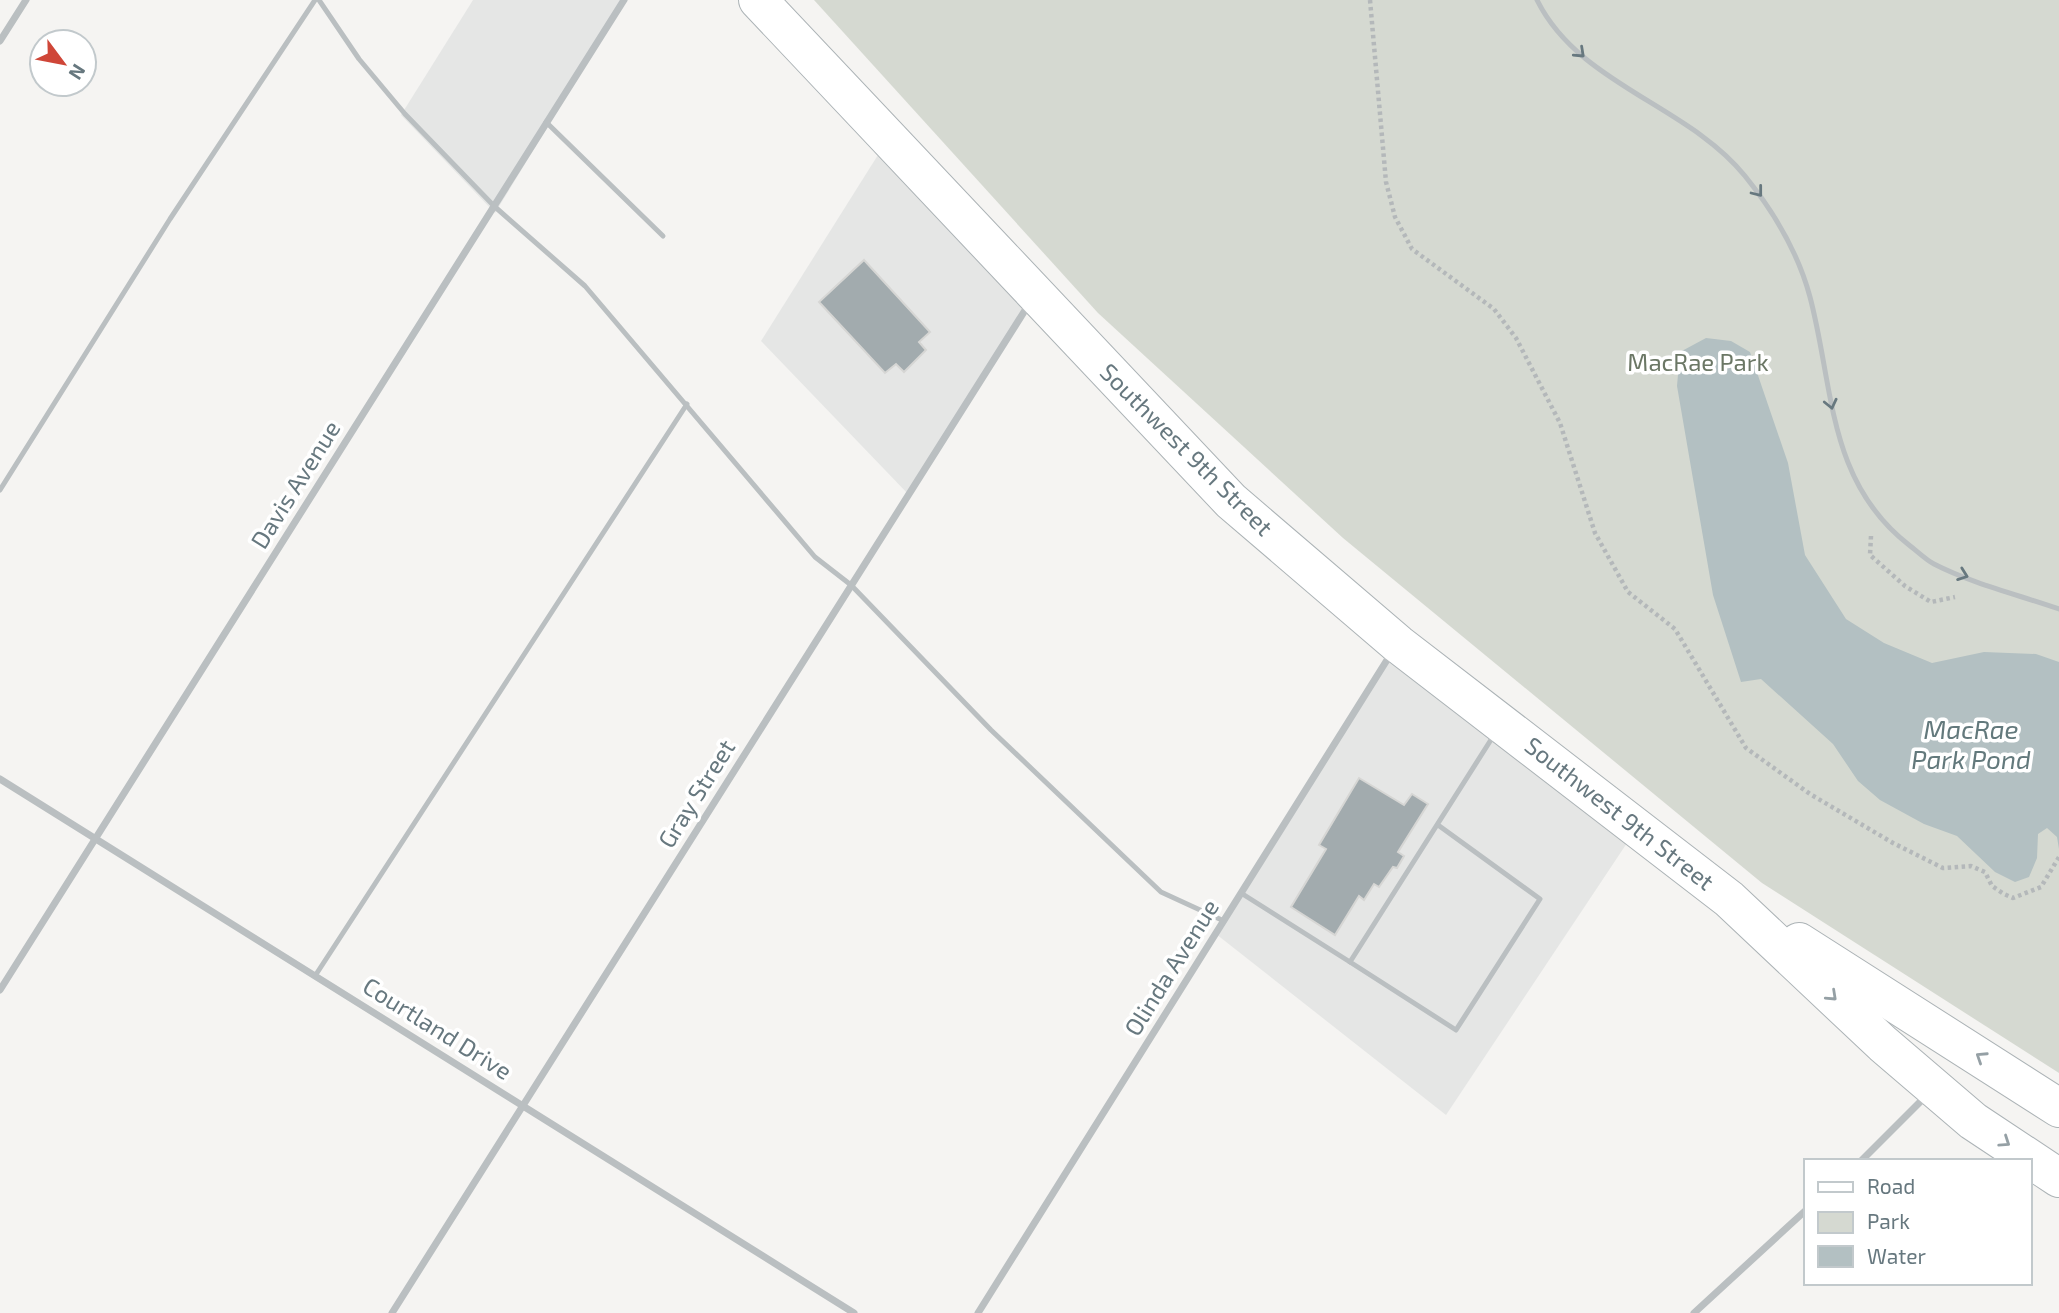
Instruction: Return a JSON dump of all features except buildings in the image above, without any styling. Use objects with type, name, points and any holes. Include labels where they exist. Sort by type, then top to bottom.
[{"type":"main road","name":"Southwest 9th Street","points":[[758,0],[1231,501],[1398,643],[1729,899],[1934,1088],[1973,1121],[2030,1159]]},
{"type":"main road","name":"Southwest 9th Street","points":[[1729,899],[1925,1020],[2059,1108]]},
{"type":"main road","name":"Southwest 9th Street","points":[[2031,1159],[2059,1178]]},
{"type":"street","points":[[0,41],[26,0]]},
{"type":"street","name":"Davis Avenue","points":[[0,990],[624,0]]},
{"type":"street","name":"Gray Street","points":[[392,1313],[1035,295]]},
{"type":"street","name":"Olinda Avenue","points":[[978,1313],[1398,643]]},
{"type":"street","name":"Courtland Drive","points":[[0,779],[854,1313]]},
{"type":"street","points":[[1863,1159],[1934,1088]]},
{"type":"street","points":[[1694,1313],[1804,1212]]},
{"type":"lane","points":[[0,490],[170,219],[317,0],[359,58],[405,114],[494,206],[585,286],[687,404],[793,534],[831,572],[852,585],[991,730],[1161,892],[1224,921]]},
{"type":"lane","points":[[1537,0],[1563,37],[1588,61],[1710,144],[1743,173],[1772,211],[1788,239],[1810,295],[1832,411],[1851,473],[1868,506],[1889,529],[1933,564],[2059,609]]},
{"type":"lane","points":[[546,122],[663,236]]},
{"type":"lane","points":[[315,976],[687,404]]},
{"type":"lane","points":[[1350,962],[1502,723]]},
{"type":"lane","points":[[1241,893],[1456,1030],[1540,899],[1438,825]]},
{"type":"path","points":[[1370,0],[1386,182],[1395,217],[1412,249],[1494,309],[1516,338],[1560,423],[1602,545],[1628,592],[1675,629],[1746,748],[1810,794],[1893,843],[1943,868],[1971,866],[1985,872],[1992,886],[2013,898],[2041,887],[2059,857]]},
{"type":"path","points":[[1872,532],[1870,555],[1905,586],[1931,602],[1954,596],[1965,600]]},
{"type":"shaded area","points":[[473,0],[625,0],[495,213],[401,115]]},
{"type":"shaded area","points":[[888,139],[1035,295],[909,495],[761,341]]},
{"type":"shaded area","points":[[1398,644],[1637,828],[1446,1115],[1216,934]]},
{"type":"green space","name":"MacRae Park","points":[[814,0],[2059,0],[2059,1073],[1762,883],[1343,538],[1098,313]]},
{"type":"water","name":"MacRae Park Pond","points":[[1706,338],[1731,341],[1750,352],[1788,463],[1805,555],[1846,619],[1884,643],[1932,663],[1984,652],[2036,654],[2059,662],[2059,849],[2057,837],[2047,828],[2038,834],[2037,858],[2029,877],[2015,882],[1995,872],[1957,836],[1924,824],[1880,800],[1858,781],[1833,744],[1761,679],[1741,682],[1713,595],[1677,386],[1680,352]]}]
